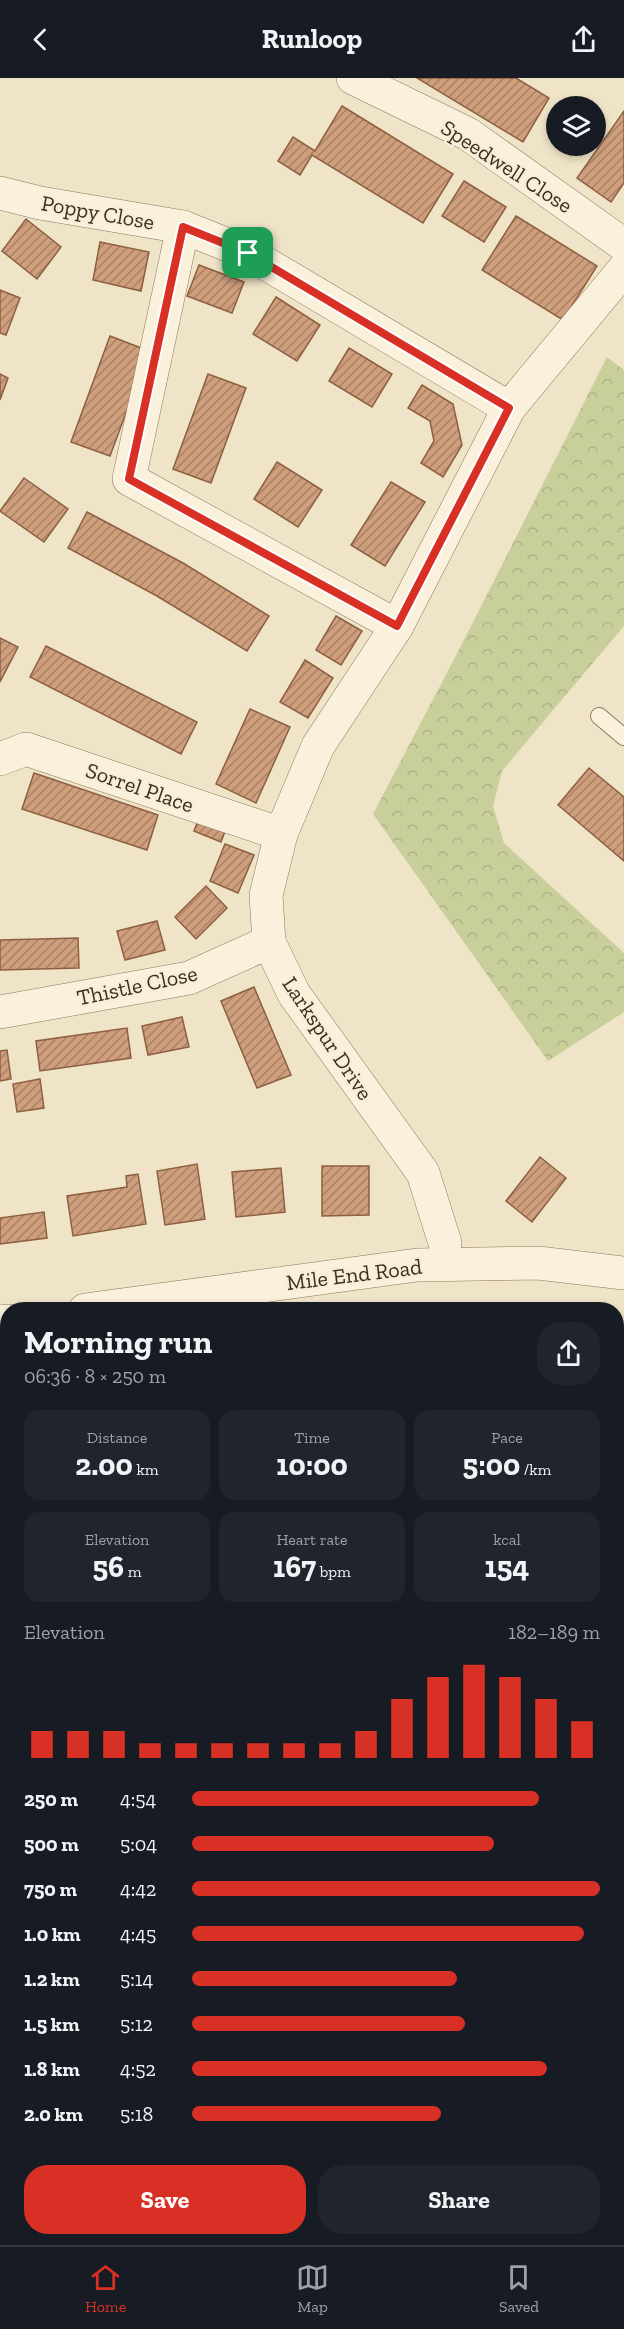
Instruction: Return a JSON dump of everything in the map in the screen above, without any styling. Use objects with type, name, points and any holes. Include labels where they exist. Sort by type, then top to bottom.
[{"type":"street","name":"Speedwell Close","points":[[353,78],[468,134],[624,245]]},
{"type":"street","name":"Poppy Close","points":[[0,193],[40,203],[183,227],[248,253],[509,408]]},
{"type":"street","points":[[183,227],[129,479],[397,626]]},
{"type":"street","name":"Larkspur Drive","points":[[445,1243],[423,1173],[294,994],[269,942],[266,895],[281,834],[318,746],[397,626],[509,408],[624,270]]},
{"type":"street","name":"Sorrel Place","points":[[0,759],[26,748],[281,834]]},
{"type":"street","name":"Thistle Close","points":[[0,1012],[189,978],[269,942]]},
{"type":"street","name":"Mile End Road","points":[[144,1302],[417,1265],[538,1263],[624,1273]]},
{"type":"lane","points":[[599,716],[624,737]]},
{"type":"green space","points":[[607,357],[624,370],[624,626],[502,771],[493,806],[504,843],[624,953],[624,1012],[548,1061],[373,814]]},
{"type":"building","points":[[417,78],[516,78],[546,96],[546,103],[523,142]]},
{"type":"building","points":[[342,106],[453,174],[423,223],[312,155],[300,175],[278,161],[293,137],[315,151]]},
{"type":"building","points":[[624,111],[624,183],[611,202],[577,178],[592,156],[606,156],[606,137]]},
{"type":"building","points":[[464,181],[506,207],[484,242],[442,216]]},
{"type":"building","points":[[516,216],[597,266],[563,320],[482,270]]},
{"type":"building","points":[[26,219],[61,247],[37,279],[2,251]]},
{"type":"building","points":[[100,242],[149,252],[141,291],[93,280]]},
{"type":"building","points":[[199,265],[244,282],[232,313],[187,296]]},
{"type":"building","points":[[0,290],[20,298],[6,335],[0,333]]},
{"type":"building","points":[[276,297],[320,325],[297,361],[253,334]]},
{"type":"building","points":[[110,336],[149,351],[110,456],[71,442]]},
{"type":"building","points":[[349,348],[392,374],[372,407],[329,381]]},
{"type":"building","points":[[0,374],[8,378],[0,400]]},
{"type":"building","points":[[208,374],[246,388],[211,483],[173,469]]},
{"type":"building","points":[[422,385],[453,404],[462,445],[443,477],[421,463],[434,441],[430,421],[408,408]]},
{"type":"building","points":[[277,462],[322,490],[298,527],[254,499]]},
{"type":"building","points":[[24,478],[68,509],[44,542],[0,511]]},
{"type":"building","points":[[391,482],[425,502],[385,566],[351,545]]},
{"type":"building","points":[[87,512],[183,563],[269,616],[247,651],[157,596],[68,548]]},
{"type":"building","points":[[336,616],[362,631],[341,665],[316,650]]},
{"type":"building","points":[[0,638],[18,647],[0,682]]},
{"type":"building","points":[[46,646],[197,722],[181,754],[30,677]]},
{"type":"building","points":[[305,660],[333,678],[308,718],[280,702]]},
{"type":"building","points":[[250,709],[290,727],[256,803],[216,784]]},
{"type":"building","points":[[589,768],[624,797],[624,861],[558,805]]},
{"type":"building","points":[[34,773],[158,815],[147,850],[22,809]]},
{"type":"building","points":[[200,815],[227,826],[221,842],[194,831]]},
{"type":"building","points":[[225,844],[254,855],[238,893],[210,881]]},
{"type":"building","points":[[206,886],[227,908],[196,939],[175,917]]},
{"type":"building","points":[[157,921],[165,950],[125,960],[117,931]]},
{"type":"building","points":[[78,938],[79,968],[0,970],[0,940]]},
{"type":"building","points":[[254,987],[291,1075],[257,1088],[221,1001]]},
{"type":"building","points":[[182,1017],[189,1047],[148,1055],[142,1026]]},
{"type":"building","points":[[127,1028],[131,1058],[40,1071],[36,1041]]},
{"type":"building","points":[[7,1050],[11,1079],[0,1081],[0,1051]]},
{"type":"building","points":[[40,1079],[44,1108],[17,1112],[13,1084]]},
{"type":"building","points":[[540,1157],[566,1178],[532,1222],[506,1201]]},
{"type":"building","points":[[197,1164],[205,1219],[165,1225],[157,1171]]},
{"type":"building","points":[[322,1166],[369,1166],[369,1215],[322,1216]]},
{"type":"building","points":[[281,1168],[285,1212],[236,1217],[232,1172]]},
{"type":"building","points":[[138,1174],[146,1224],[73,1236],[67,1196],[127,1187],[126,1176]]},
{"type":"building","points":[[44,1212],[47,1238],[0,1244],[0,1218]]},
{"type":"route","points":[[183,227],[248,253],[509,408],[397,626],[129,479],[183,227]]}]
